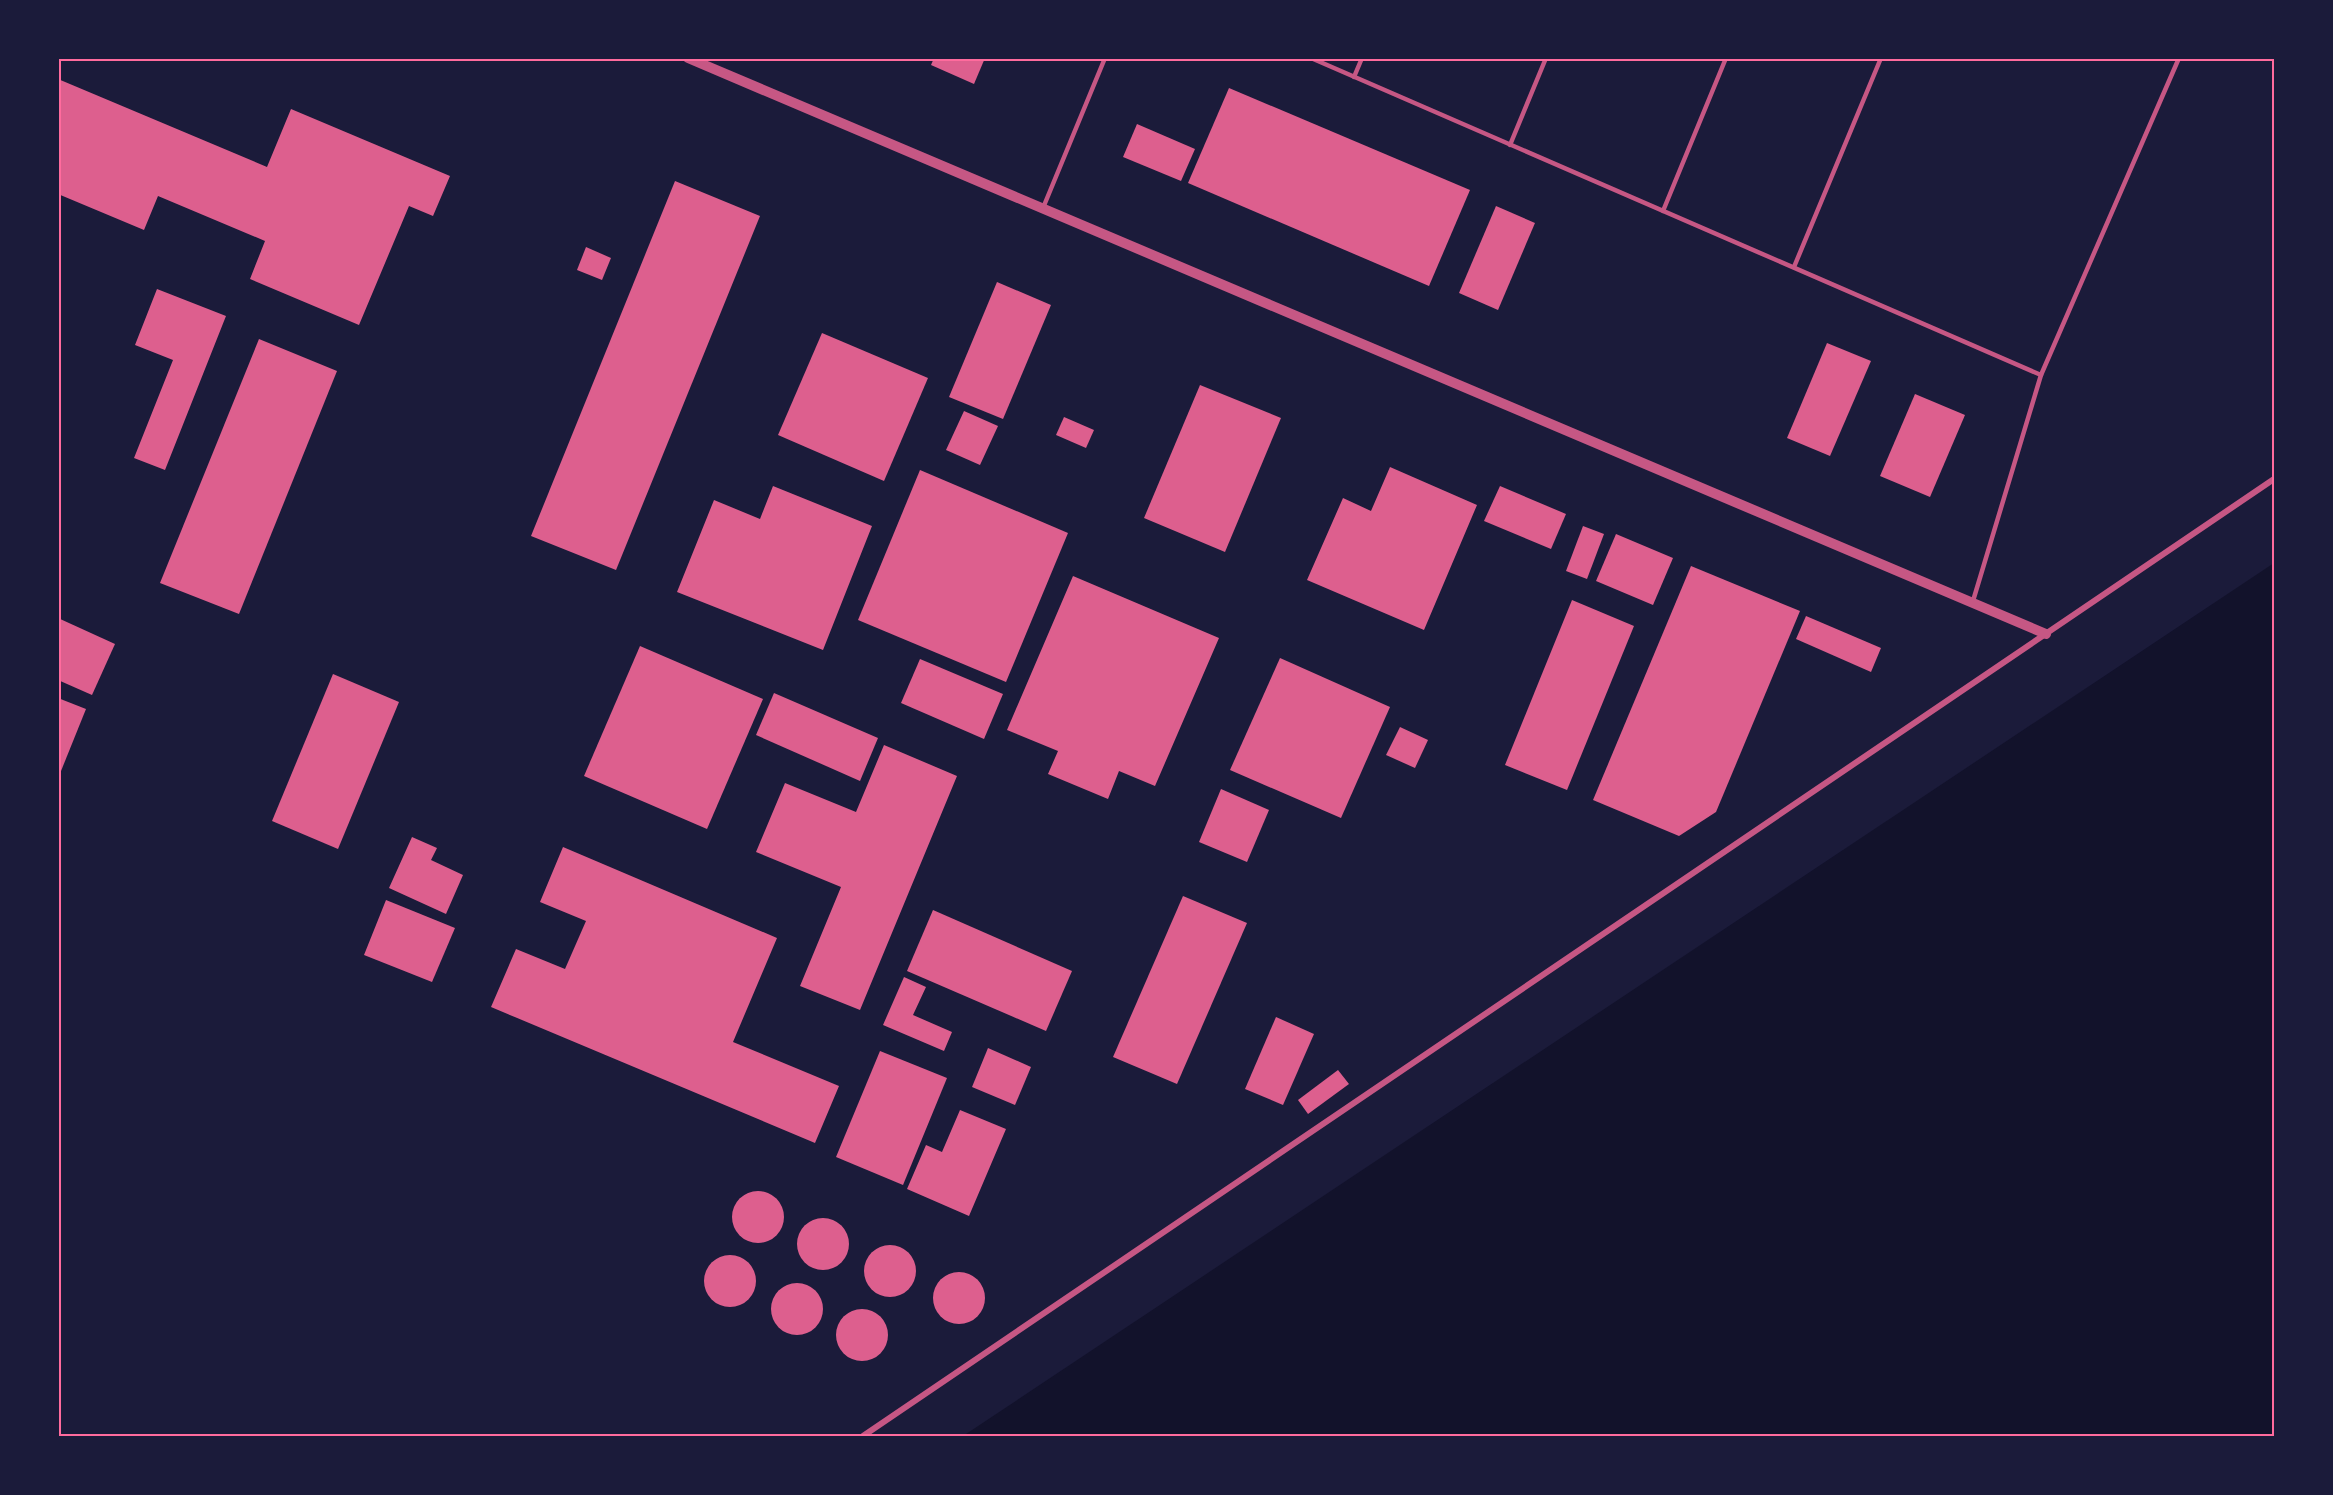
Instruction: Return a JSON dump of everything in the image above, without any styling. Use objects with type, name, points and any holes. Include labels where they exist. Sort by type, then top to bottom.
[{"type":"street","points":[[688,58],[1973,601],[2046,634]]},
{"type":"street","points":[[863,1437],[2274,479]]},
{"type":"lane","points":[[1043,208],[1106,58]]},
{"type":"lane","points":[[1311,58],[2040,375]]},
{"type":"lane","points":[[1354,77],[1362,58]]},
{"type":"lane","points":[[1510,145],[1546,58]]},
{"type":"lane","points":[[1663,211],[1726,58]]},
{"type":"lane","points":[[1794,267],[1881,58]]},
{"type":"lane","points":[[1973,601],[2040,375],[2179,58]]},
{"type":"shaded area","points":[[2274,563],[2274,1436],[963,1436]]},
{"type":"building","points":[[934,58],[985,58],[974,84],[931,65]]},
{"type":"building","points":[[58,79],[267,167],[291,109],[450,176],[433,216],[409,206],[359,325],[250,279],[265,241],[158,196],[144,230],[58,194]]},
{"type":"building","points":[[1229,88],[1470,190],[1429,286],[1188,183]]},
{"type":"building","points":[[1137,124],[1195,149],[1181,181],[1123,157]]},
{"type":"building","points":[[675,181],[760,216],[616,570],[531,536]]},
{"type":"building","points":[[1496,206],[1535,223],[1498,310],[1459,293]]},
{"type":"building","points":[[586,247],[611,258],[602,280],[577,270]]},
{"type":"building","points":[[997,282],[1051,305],[1003,419],[949,397]]},
{"type":"building","points":[[157,289],[226,316],[165,470],[134,458],[173,360],[135,345]]},
{"type":"building","points":[[822,333],[928,378],[884,481],[778,435]]},
{"type":"building","points":[[259,339],[337,371],[239,614],[160,583]]},
{"type":"building","points":[[1827,343],[1871,361],[1830,456],[1787,438]]},
{"type":"building","points":[[1200,385],[1281,418],[1225,552],[1144,518]]},
{"type":"building","points":[[1915,394],[1965,415],[1930,497],[1880,476]]},
{"type":"building","points":[[964,411],[998,426],[980,465],[946,450]]},
{"type":"building","points":[[1064,417],[1094,430],[1086,448],[1056,435]]},
{"type":"building","points":[[1390,467],[1477,505],[1424,630],[1307,580],[1343,498],[1371,511]]},
{"type":"building","points":[[920,470],[1068,533],[1006,682],[858,620]]},
{"type":"building","points":[[773,486],[872,526],[823,650],[677,592],[714,500],[760,519]]},
{"type":"building","points":[[1500,486],[1566,514],[1551,549],[1484,521]]},
{"type":"building","points":[[1583,526],[1604,534],[1587,579],[1566,571]]},
{"type":"building","points":[[1616,534],[1673,558],[1653,605],[1596,581]]},
{"type":"building","points":[[1691,566],[1800,611],[1716,812],[1679,836],[1593,800]]},
{"type":"building","points":[[1073,576],[1219,638],[1155,786],[1119,771],[1108,799],[1048,774],[1058,751],[1007,730]]},
{"type":"building","points":[[1572,600],[1634,626],[1567,790],[1505,765]]},
{"type":"building","points":[[1806,616],[1881,648],[1871,672],[1796,639]]},
{"type":"building","points":[[58,618],[115,644],[92,695],[58,680]]},
{"type":"building","points":[[640,646],[763,699],[707,829],[584,776]]},
{"type":"building","points":[[1280,658],[1390,707],[1341,818],[1230,770]]},
{"type":"building","points":[[920,659],[1003,694],[984,739],[901,703]]},
{"type":"building","points":[[333,674],[399,702],[338,849],[272,821]]},
{"type":"building","points":[[774,693],[878,738],[860,781],[756,735]]},
{"type":"building","points":[[58,698],[86,709],[59,776],[58,776]]},
{"type":"building","points":[[1400,727],[1428,740],[1415,768],[1386,755]]},
{"type":"building","points":[[884,745],[957,776],[860,1010],[800,986],[841,887],[756,852],[785,783],[856,812]]},
{"type":"building","points":[[1221,789],[1269,810],[1247,862],[1199,842]]},
{"type":"building","points":[[412,837],[437,848],[431,860],[463,875],[446,914],[389,888]]},
{"type":"building","points":[[563,847],[777,938],[733,1042],[839,1086],[815,1143],[491,1007],[516,949],[565,969],[586,921],[540,902]]},
{"type":"building","points":[[1183,896],[1247,923],[1177,1084],[1113,1057]]},
{"type":"building","points":[[386,900],[455,928],[432,982],[364,955]]},
{"type":"building","points":[[933,910],[1072,971],[1046,1031],[907,971]]},
{"type":"building","points":[[904,977],[926,987],[913,1015],[952,1032],[944,1051],[883,1025]]},
{"type":"building","points":[[1276,1017],[1314,1034],[1283,1105],[1245,1089]]},
{"type":"building","points":[[988,1048],[1031,1067],[1015,1105],[972,1087]]},
{"type":"building","points":[[880,1051],[947,1078],[903,1185],[836,1157]]},
{"type":"building","points":[[1338,1070],[1349,1084],[1308,1114],[1298,1100]]},
{"type":"building","points":[[960,1110],[1006,1129],[969,1216],[907,1189],[926,1145],[942,1152]]},
{"type":"building","points":[[753,1191],[763,1191],[777,1198],[784,1217],[777,1236],[763,1243],[753,1243],[743,1239],[736,1232],[732,1222],[732,1212],[736,1202],[743,1195]]},
{"type":"building","points":[[818,1218],[828,1218],[842,1225],[849,1244],[842,1263],[828,1270],[818,1270],[808,1266],[801,1259],[797,1249],[797,1239],[801,1229],[808,1222]]},
{"type":"building","points":[[885,1245],[895,1245],[909,1252],[916,1271],[909,1290],[895,1297],[885,1297],[875,1293],[868,1286],[864,1276],[864,1266],[868,1256],[875,1249]]},
{"type":"building","points":[[725,1255],[735,1255],[749,1262],[756,1281],[749,1300],[735,1307],[725,1307],[715,1303],[708,1296],[704,1286],[704,1276],[708,1266],[715,1259]]},
{"type":"building","points":[[954,1272],[964,1272],[978,1279],[985,1298],[978,1317],[964,1324],[954,1324],[944,1320],[937,1313],[933,1303],[933,1293],[937,1283],[944,1276]]},
{"type":"building","points":[[792,1283],[802,1283],[816,1290],[823,1309],[816,1328],[802,1335],[792,1335],[782,1331],[775,1324],[771,1314],[771,1304],[775,1294],[782,1287]]},
{"type":"building","points":[[857,1309],[867,1309],[881,1316],[888,1335],[881,1354],[867,1361],[857,1361],[847,1357],[840,1350],[836,1340],[836,1330],[840,1320],[847,1313]]}]
